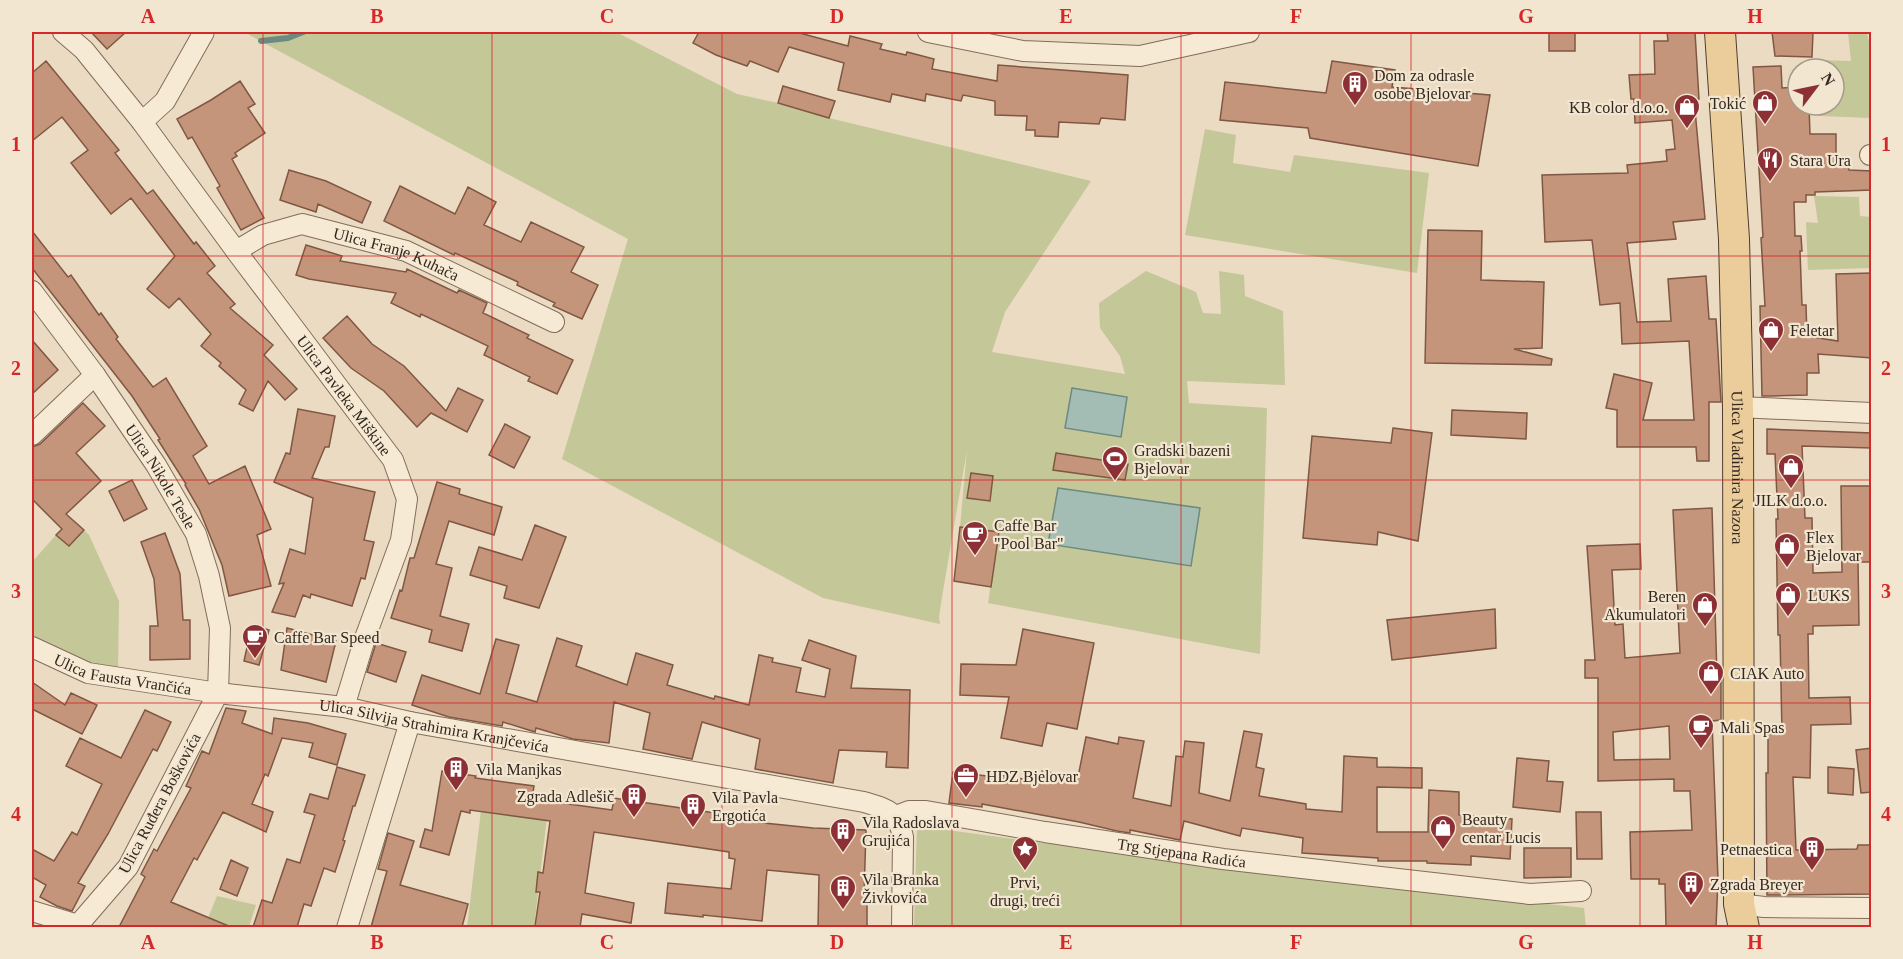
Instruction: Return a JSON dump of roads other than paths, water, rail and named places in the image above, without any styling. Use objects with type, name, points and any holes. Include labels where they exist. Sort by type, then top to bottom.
[{"type":"main road","name":"Ulica Vladimira Nazora","points":[[1720,32],[1734,239],[1738,406],[1738,920]]},
{"type":"street","name":"Ulica Pavleka Miškine","points":[[63,32],[84,50],[142,122],[393,460],[407,499],[401,540],[365,638],[344,707]]},
{"type":"street","points":[[142,122],[165,101],[204,32]]},
{"type":"street","points":[[928,32],[1023,51],[1140,56],[1249,32]]},
{"type":"street","name":"Ulica Franje Kuhača","points":[[236,251],[263,235],[302,224],[406,251],[554,321]]},
{"type":"street","name":"Ulica Nikole Tesle","points":[[32,291],[95,375],[156,465],[196,534],[220,628],[218,693]]},
{"type":"street","points":[[32,435],[95,375]]},
{"type":"street","points":[[1738,406],[1872,413]]},
{"type":"street","name":"Ulica Fausta Vrančića","points":[[32,647],[88,673],[218,693]]},
{"type":"street","name":"Ulica Silvija Strahimira Kranjčevića","points":[[218,693],[344,707],[410,722],[864,802],[883,808],[896,816]]},
{"type":"street","name":"Ulica Ruđera Boškovića","points":[[32,911],[78,925],[121,876],[128,867],[218,693]]},
{"type":"street","points":[[347,927],[410,722]]},
{"type":"street","name":"Trg Stjepana Radića","points":[[896,816],[909,811],[926,811],[1223,859],[1530,894],[1581,891]]},
{"type":"street","points":[[896,816],[903,837],[902,927]]},
{"type":"street","points":[[1738,920],[1764,907],[1872,908]]},
{"type":"water","points":[[1072,388],[1127,397],[1121,437],[1065,428]]},
{"type":"water","points":[[1058,488],[1200,508],[1191,566],[1048,544]]},
{"type":"waterway","points":[[261,41],[288,38],[303,32]]},
{"type":"place","name":"Dom za odrasle osobe Bjelovar","points":[[1355,107]]},
{"type":"place","name":"Tokić","points":[[1765,126]]},
{"type":"place","name":"KB color d.o.o.","points":[[1687,130]]},
{"type":"place","name":"Stara Ura","points":[[1770,183]]},
{"type":"place","name":"Feletar","points":[[1771,353]]},
{"type":"place","name":"Gradski bazeni Bjelovar","points":[[1115,482]]},
{"type":"place","name":"JILK d.o.o.","points":[[1791,490]]},
{"type":"place","name":"Caffe Bar \"Pool Bar\"","points":[[975,557]]},
{"type":"place","name":"Flex Bjelovar","points":[[1787,569]]},
{"type":"place","name":"LUKS","points":[[1788,618]]},
{"type":"place","name":"Beren Akumulatori","points":[[1705,628]]},
{"type":"place","name":"Caffe Bar Speed","points":[[255,660]]},
{"type":"place","name":"CIAK Auto","points":[[1711,696]]},
{"type":"place","name":"Mali Spas","points":[[1701,750]]},
{"type":"place","name":"Vila Manjkas","points":[[456,792]]},
{"type":"place","name":"HDZ Bjelovar","points":[[966,799]]},
{"type":"place","name":"Zgrada Adlešič","points":[[634,819]]},
{"type":"place","name":"Vila Pavla Ergotića","points":[[693,829]]},
{"type":"place","name":"Beauty centar Lucis","points":[[1443,851]]},
{"type":"place","name":"Vila Radoslava Grujića","points":[[843,854]]},
{"type":"place","name":"Prvi, drugi, treći","points":[[1025,872]]},
{"type":"place","name":"Petnaestica","points":[[1812,872]]},
{"type":"place","name":"Zgrada Breyer","points":[[1691,907]]},
{"type":"place","name":"Vila Branka Živkovića","points":[[843,911]]}]
